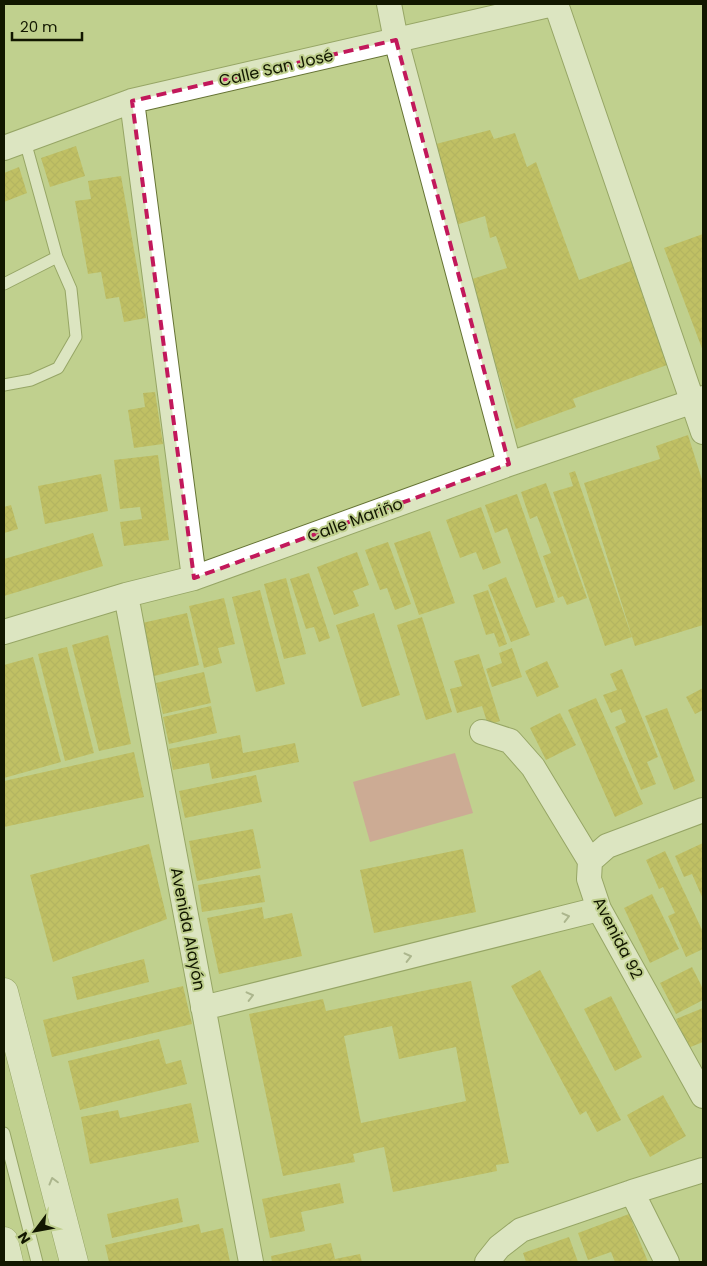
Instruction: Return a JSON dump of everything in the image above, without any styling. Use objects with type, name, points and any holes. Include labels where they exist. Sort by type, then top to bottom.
[{"type":"street","points":[[388,4],[509,464]]},
{"type":"street","points":[[554,4],[698,400],[703,432]]},
{"type":"street","name":"Calle San José","points":[[10,144],[132,101],[554,4]]},
{"type":"street","points":[[132,101],[194,578]]},
{"type":"street","name":"Calle Mariño","points":[[4,632],[126,595],[194,578],[509,464],[698,400]]},
{"type":"street","name":"Avenida Alayón","points":[[126,595],[251,1262]]},
{"type":"street","points":[[482,732],[510,741],[534,767],[590,861],[607,846],[703,810]]},
{"type":"street","name":"Avenida 92","points":[[590,861],[589,879],[599,909],[703,1096]]},
{"type":"street","points":[[203,1008],[599,909]]},
{"type":"street","points":[[4,992],[74,1262]]},
{"type":"street","points":[[487,1262],[499,1247],[521,1230],[703,1170]]},
{"type":"street","points":[[632,1192],[668,1262]]},
{"type":"street","points":[[4,1241],[9,1262]]},
{"type":"lane","points":[[4,385],[31,380],[58,368],[76,338],[71,289],[10,144]]},
{"type":"lane","points":[[4,284],[57,257]]},
{"type":"lane","points":[[4,1133],[37,1262]]},
{"type":"highlighted area","points":[[396,40],[509,464],[194,578],[132,101]]},
{"type":"shaded area","points":[[455,753],[473,813],[370,842],[353,782]]},
{"type":"building","points":[[490,130],[494,139],[515,133],[527,167],[536,162],[579,280],[631,261],[667,365],[573,399],[576,407],[516,429],[469,280],[507,268],[496,236],[490,238],[485,216],[456,225],[436,144]]},
{"type":"building","points":[[76,146],[85,176],[50,187],[41,158]]},
{"type":"building","points":[[19,167],[27,193],[4,202],[4,173]]},
{"type":"building","points":[[121,176],[146,318],[124,322],[119,297],[106,299],[101,272],[88,274],[75,201],[91,199],[88,181]]},
{"type":"building","points":[[703,234],[703,351],[664,248]]},
{"type":"building","points":[[155,392],[163,444],[134,448],[128,410],[145,407],[143,393]]},
{"type":"building","points":[[688,435],[703,483],[703,625],[635,646],[584,483],[660,459],[656,446]]},
{"type":"building","points":[[158,455],[169,540],[124,546],[120,522],[142,519],[140,507],[120,509],[114,460]]},
{"type":"building","points":[[575,471],[632,637],[605,646],[553,492],[573,486],[569,473]]},
{"type":"building","points":[[101,474],[108,511],[45,524],[38,486]]},
{"type":"building","points":[[546,483],[587,598],[567,605],[563,596],[558,598],[543,556],[551,553],[537,516],[530,519],[521,492]]},
{"type":"building","points":[[517,494],[555,602],[536,608],[507,528],[495,533],[485,505]]},
{"type":"building","points":[[11,505],[18,529],[4,533],[4,507]]},
{"type":"building","points":[[481,507],[501,563],[483,570],[476,552],[460,558],[446,520]]},
{"type":"building","points":[[430,531],[455,603],[419,615],[394,543]]},
{"type":"building","points":[[93,533],[103,566],[4,596],[4,559]]},
{"type":"building","points":[[388,542],[411,604],[395,610],[387,588],[380,590],[365,550]]},
{"type":"building","points":[[357,552],[369,585],[353,591],[359,606],[334,615],[317,567]]},
{"type":"building","points":[[309,573],[330,638],[319,642],[314,627],[306,629],[290,579]]},
{"type":"building","points":[[506,577],[530,635],[511,642],[488,585]]},
{"type":"building","points":[[286,578],[306,654],[284,659],[264,584]]},
{"type":"building","points":[[260,590],[285,684],[256,692],[232,597]]},
{"type":"building","points":[[488,590],[507,644],[499,647],[494,633],[486,635],[473,595]]},
{"type":"building","points":[[224,598],[235,644],[218,648],[222,663],[204,668],[189,606]]},
{"type":"building","points":[[187,613],[199,665],[154,676],[142,623]]},
{"type":"building","points":[[374,613],[400,695],[362,707],[336,625]]},
{"type":"building","points":[[422,617],[452,712],[426,720],[397,625]]},
{"type":"building","points":[[108,635],[131,744],[99,751],[72,645]]},
{"type":"building","points":[[67,647],[94,753],[65,761],[38,654]]},
{"type":"building","points":[[512,648],[522,677],[492,687],[486,669],[502,663],[499,653]]},
{"type":"building","points":[[479,654],[500,721],[488,725],[482,706],[457,713],[450,689],[462,686],[454,661]]},
{"type":"building","points":[[33,657],[61,762],[4,778],[4,665]]},
{"type":"building","points":[[547,661],[559,687],[537,697],[525,671]]},
{"type":"building","points":[[622,669],[658,757],[647,762],[656,784],[641,790],[615,727],[626,722],[621,709],[611,713],[603,695],[617,690],[610,674]]},
{"type":"building","points":[[204,672],[211,703],[163,714],[156,683]]},
{"type":"building","points":[[703,688],[703,710],[695,714],[686,697]]},
{"type":"building","points":[[596,698],[643,804],[615,817],[568,710]]},
{"type":"building","points":[[211,706],[217,733],[169,744],[163,717]]},
{"type":"building","points":[[667,708],[695,781],[674,790],[645,716]]},
{"type":"building","points":[[560,713],[576,745],[546,760],[530,728]]},
{"type":"building","points":[[240,735],[243,753],[295,743],[299,762],[212,779],[209,763],[173,770],[169,749]]},
{"type":"building","points":[[134,752],[144,797],[4,827],[4,781]]},
{"type":"building","points":[[256,775],[262,802],[185,818],[179,791]]},
{"type":"building","points":[[253,829],[261,868],[197,881],[189,841]]},
{"type":"building","points":[[703,843],[703,899],[692,874],[684,877],[675,856]]},
{"type":"building","points":[[149,844],[167,919],[53,962],[30,875]]},
{"type":"building","points":[[463,849],[476,912],[374,933],[360,870]]},
{"type":"building","points":[[665,851],[703,932],[703,949],[686,957],[668,916],[675,913],[663,887],[659,889],[646,860]]},
{"type":"building","points":[[260,875],[265,902],[202,912],[198,885]]},
{"type":"building","points":[[652,894],[679,949],[650,963],[624,908]]},
{"type":"building","points":[[262,907],[264,919],[292,913],[302,956],[219,974],[207,918]]},
{"type":"building","points":[[144,959],[149,982],[77,1000],[72,977]]},
{"type":"building","points":[[692,967],[703,989],[703,1000],[676,1014],[660,983]]},
{"type":"building","points":[[540,970],[621,1120],[597,1132],[586,1111],[580,1115],[511,986]]},
{"type":"building","points":[[471,981],[509,1163],[496,1165],[497,1171],[393,1192],[384,1147],[353,1154],[355,1162],[283,1176],[249,1014],[323,999],[326,1011]],"holes":[[[392,1026],[399,1059],[456,1047],[466,1101],[361,1123],[344,1036]]]},
{"type":"building","points":[[183,986],[192,1024],[52,1057],[43,1020]]},
{"type":"building","points":[[611,996],[642,1057],[615,1071],[584,1009]]},
{"type":"building","points":[[703,1008],[703,1042],[688,1048],[676,1019]]},
{"type":"building","points":[[159,1039],[166,1064],[181,1060],[187,1084],[80,1110],[68,1061]]},
{"type":"building","points":[[663,1095],[686,1136],[650,1157],[627,1115]]},
{"type":"building","points":[[191,1103],[199,1142],[90,1164],[81,1117],[118,1110],[120,1118]]},
{"type":"building","points":[[340,1183],[344,1203],[301,1212],[305,1231],[270,1238],[262,1199]]},
{"type":"building","points":[[178,1198],[183,1222],[112,1238],[107,1214]]},
{"type":"building","points":[[629,1214],[648,1262],[615,1262],[611,1252],[588,1260],[578,1233]]},
{"type":"building","points":[[199,1224],[201,1233],[223,1228],[230,1262],[109,1262],[105,1245]]},
{"type":"building","points":[[569,1237],[578,1262],[526,1262],[523,1253]]},
{"type":"building","points":[[331,1243],[335,1259],[360,1254],[362,1262],[272,1262],[271,1256]]}]
